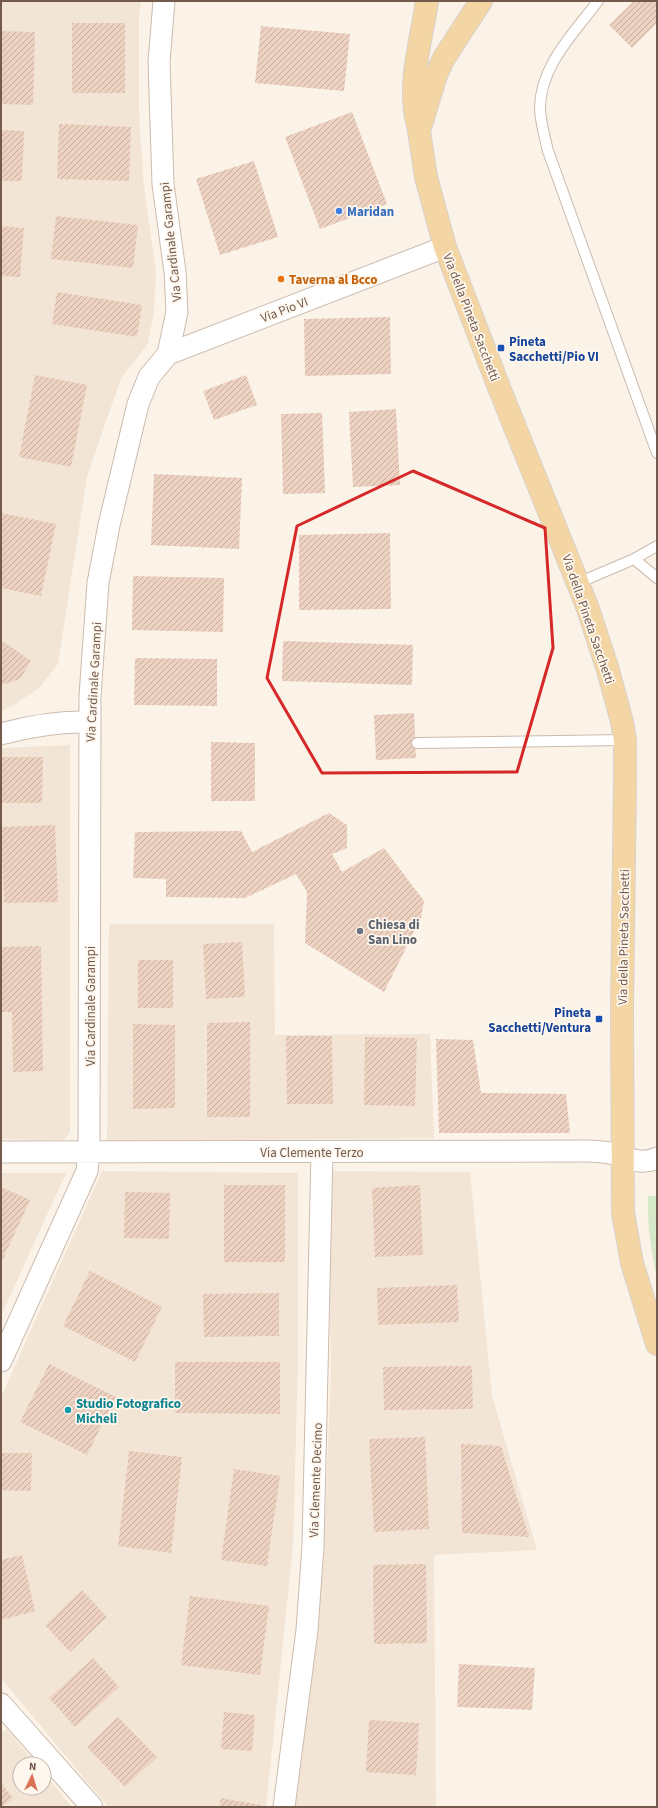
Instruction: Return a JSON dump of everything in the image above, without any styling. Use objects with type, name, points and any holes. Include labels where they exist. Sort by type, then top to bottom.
[{"type":"main road","points":[[419,131],[414,105],[415,72],[418,42],[427,1]]},
{"type":"main road","name":"Via della Pineta Sacchetti","points":[[481,1],[452,42],[444,58],[436,75],[419,131],[426,177],[445,247],[500,390],[578,583],[608,670],[622,722],[625,740],[622,1008],[623,1213],[638,1286],[657,1344]]},
{"type":"street","name":"Via Cardinale Garampi","points":[[1,1361],[87,1171],[89,1152],[89,722],[98,583],[109,525],[138,404],[149,377],[168,354],[177,312],[175,272],[163,184],[159,62],[164,1]]},
{"type":"street","name":"Via Pio VI","points":[[168,354],[445,247]]},
{"type":"street","points":[[1,734],[60,722],[89,722]]},
{"type":"street","name":"Via Clemente Terzo","points":[[1,1152],[588,1151],[623,1156],[641,1162],[650,1162],[657,1158]]},
{"type":"street","name":"Via Clemente Decimo","points":[[284,1807],[307,1630],[313,1546],[322,1152]]},
{"type":"street","points":[[3,1709],[92,1807]]},
{"type":"lane","points":[[598,1],[557,56],[547,75],[540,109],[548,152],[657,453]]},
{"type":"lane","points":[[578,583],[634,559],[657,546]]},
{"type":"lane","points":[[634,559],[657,578]]},
{"type":"lane","points":[[417,743],[625,740]]},
{"type":"highlighted area","points":[[413,471],[545,528],[553,648],[517,772],[322,773],[267,678],[297,526]]},
{"type":"shaded area","points":[[1,1],[141,1],[139,14],[139,114],[144,187],[156,271],[154,311],[148,344],[121,378],[87,477],[58,664],[40,687],[14,705],[1,711]]},
{"type":"shaded area","points":[[70,745],[70,1132],[64,1140],[1,1139],[1,748]]},
{"type":"shaded area","points":[[109,924],[274,924],[275,1035],[430,1034],[434,1138],[107,1141]]},
{"type":"shaded area","points":[[102,1171],[298,1173],[298,1361],[293,1546],[266,1807],[108,1807],[1,1678],[1,1397]]},
{"type":"shaded area","points":[[327,1171],[470,1172],[492,1396],[537,1550],[434,1555],[436,1807],[291,1807],[323,1570],[331,1370]]},
{"type":"shaded area","points":[[1,1173],[66,1173],[1,1316]]},
{"type":"shaded area","points":[[7,1729],[29,1756],[12,1756],[12,1796],[52,1796],[52,1783],[72,1807],[1,1807],[1,1733]]},
{"type":"green space","points":[[648,1196],[657,1196],[657,1278],[650,1237]]},
{"type":"building","points":[[634,1],[657,1],[657,23],[632,48],[609,25]]},
{"type":"building","points":[[72,23],[125,23],[125,93],[72,93]]},
{"type":"building","points":[[261,26],[350,34],[344,91],[255,83]]},
{"type":"building","points":[[1,31],[35,32],[33,105],[1,104]]},
{"type":"building","points":[[352,112],[387,204],[320,229],[285,137]]},
{"type":"building","points":[[59,124],[131,127],[129,181],[57,179]]},
{"type":"building","points":[[1,130],[24,131],[22,181],[1,181]]},
{"type":"building","points":[[254,161],[278,237],[220,255],[196,179]]},
{"type":"building","points":[[56,216],[138,225],[133,268],[51,259]]},
{"type":"building","points":[[1,226],[24,228],[20,277],[1,276]]},
{"type":"building","points":[[57,292],[142,305],[137,337],[52,324]]},
{"type":"building","points":[[390,317],[391,374],[305,376],[304,319]]},
{"type":"building","points":[[35,375],[87,385],[71,467],[19,457]]},
{"type":"building","points":[[246,375],[257,405],[214,420],[203,391]]},
{"type":"building","points":[[396,409],[400,485],[353,487],[349,412]]},
{"type":"building","points":[[322,413],[325,493],[283,494],[281,414]]},
{"type":"building","points":[[154,474],[242,478],[239,549],[151,545]]},
{"type":"building","points":[[1,513],[56,524],[41,596],[1,588]]},
{"type":"building","points":[[390,533],[391,609],[299,610],[299,535]]},
{"type":"building","points":[[133,576],[224,578],[223,632],[132,630]]},
{"type":"building","points":[[1,640],[31,661],[20,679],[1,685]]},
{"type":"building","points":[[283,641],[413,645],[412,685],[282,681]]},
{"type":"building","points":[[135,658],[217,659],[217,706],[134,705]]},
{"type":"building","points":[[414,713],[416,758],[376,760],[374,715]]},
{"type":"building","points":[[211,742],[255,743],[255,801],[211,801]]},
{"type":"building","points":[[1,757],[43,757],[42,803],[1,803]]},
{"type":"building","points":[[329,813],[347,825],[347,848],[332,854],[342,872],[384,848],[424,901],[421,918],[384,992],[305,943],[307,892],[296,874],[245,898],[166,897],[166,879],[133,878],[135,832],[241,831],[252,852]]},
{"type":"building","points":[[55,825],[58,902],[4,903],[1,827]]},
{"type":"building","points":[[242,942],[245,997],[206,999],[203,944]]},
{"type":"building","points":[[41,946],[43,1071],[13,1072],[12,1012],[1,1012],[1,947]]},
{"type":"building","points":[[138,960],[173,960],[173,1008],[138,1008]]},
{"type":"building","points":[[250,1022],[250,1117],[207,1117],[207,1023]]},
{"type":"building","points":[[133,1024],[175,1025],[175,1108],[133,1109]]},
{"type":"building","points":[[286,1036],[332,1036],[333,1104],[287,1104]]},
{"type":"building","points":[[365,1037],[417,1038],[415,1106],[364,1105]]},
{"type":"building","points":[[436,1039],[473,1040],[481,1093],[566,1094],[570,1133],[439,1133]]},
{"type":"building","points":[[224,1185],[285,1185],[285,1262],[224,1262]]},
{"type":"building","points":[[420,1185],[423,1255],[375,1257],[372,1188]]},
{"type":"building","points":[[1,1187],[30,1200],[1,1263]]},
{"type":"building","points":[[125,1192],[170,1193],[169,1239],[124,1238]]},
{"type":"building","points":[[90,1271],[162,1307],[135,1362],[63,1326]]},
{"type":"building","points":[[457,1285],[459,1322],[378,1325],[377,1288]]},
{"type":"building","points":[[279,1293],[279,1336],[204,1337],[203,1294]]},
{"type":"building","points":[[175,1362],[280,1362],[280,1414],[175,1413]]},
{"type":"building","name":"Studio Fotografico Micheli","points":[[49,1364],[116,1397],[87,1455],[20,1422]]},
{"type":"building","points":[[472,1366],[473,1409],[384,1410],[383,1367]]},
{"type":"building","points":[[425,1437],[429,1529],[374,1532],[369,1439]]},
{"type":"building","points":[[461,1444],[501,1446],[529,1537],[462,1533]]},
{"type":"building","points":[[129,1451],[182,1457],[171,1553],[118,1546]]},
{"type":"building","points":[[1,1453],[32,1453],[31,1491],[1,1490]]},
{"type":"building","points":[[234,1469],[280,1476],[267,1566],[221,1560]]},
{"type":"building","points":[[22,1555],[35,1611],[1,1620],[1,1560]]},
{"type":"building","points":[[426,1564],[427,1643],[374,1644],[373,1565]]},
{"type":"building","points":[[82,1590],[107,1617],[70,1652],[45,1625]]},
{"type":"building","points":[[190,1596],[269,1606],[260,1675],[181,1665]]},
{"type":"building","points":[[93,1658],[119,1687],[75,1727],[49,1698]]},
{"type":"building","points":[[459,1664],[535,1668],[532,1710],[457,1707]]},
{"type":"building","points":[[224,1712],[255,1715],[252,1751],[221,1749]]},
{"type":"building","points":[[118,1717],[157,1757],[125,1787],[87,1747]]},
{"type":"building","points":[[369,1720],[419,1723],[416,1775],[366,1772]]},
{"type":"building","points":[[1,1783],[13,1798],[2,1807],[1,1807]]},
{"type":"building","points":[[221,1798],[261,1805],[261,1807],[219,1807]]},
{"type":"place","name":"Maridan","points":[[339,211]]},
{"type":"place","name":"Taverna al Bcco","points":[[281,279]]},
{"type":"place","name":"Pineta Sacchetti/Pio VI","points":[[501,348]]},
{"type":"place","name":"Chiesa di San Lino","points":[[360,931]]},
{"type":"place","name":"Pineta Sacchetti/Ventura","points":[[599,1019]]},
{"type":"place","name":"Studio Fotografico Micheli","points":[[68,1410]]}]
